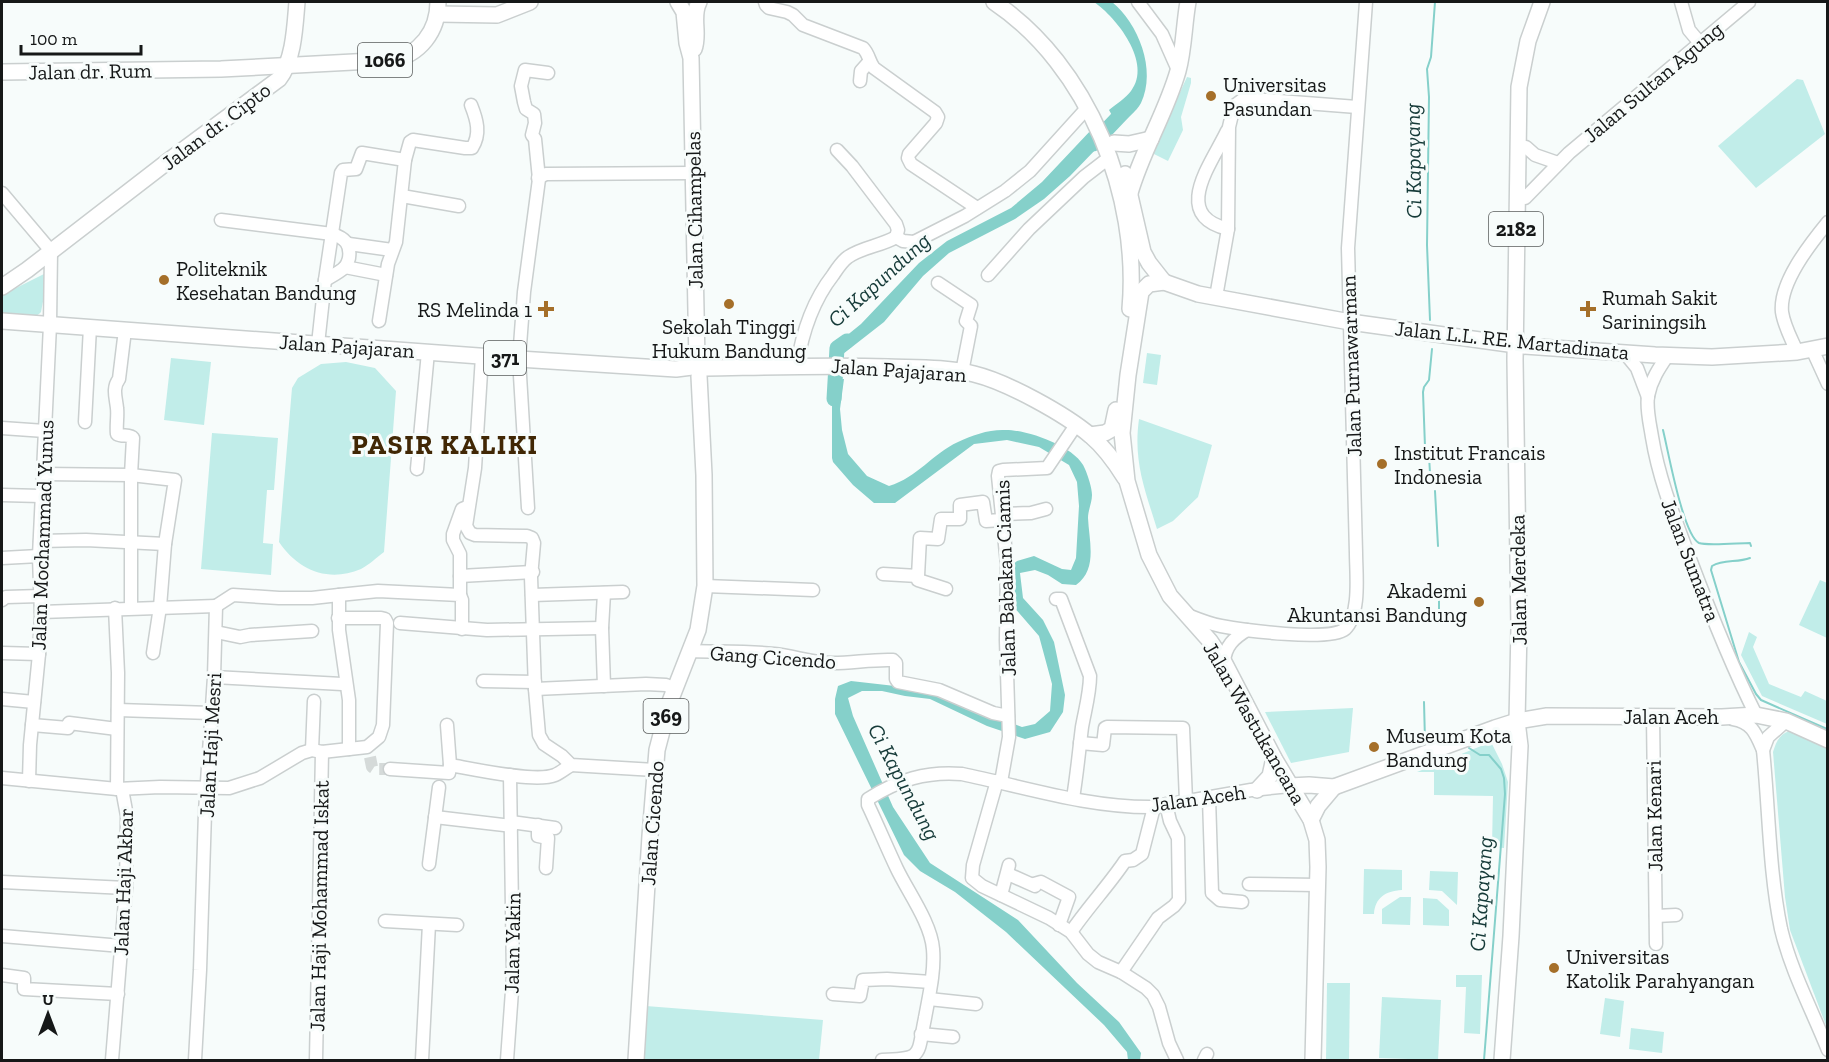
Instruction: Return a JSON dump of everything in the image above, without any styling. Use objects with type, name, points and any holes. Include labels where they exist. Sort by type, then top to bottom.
[{"type":"main road","points":[[286,66],[294,34],[297,2]]},
{"type":"main road","points":[[442,8],[496,15],[530,2]]},
{"type":"main road","name":"Jalan Cihampelas","points":[[678,2],[684,12],[687,43],[692,58]]},
{"type":"main road","points":[[994,2],[1013,15],[1025,19]]},
{"type":"main road","points":[[1010,2],[1070,78],[1093,112],[1111,147],[1130,193]]},
{"type":"main road","points":[[1090,435],[1105,433],[1112,429],[1114,421],[1131,294],[1130,193],[1178,70],[1188,2]]},
{"type":"main road","name":"2182","points":[[1519,346],[1519,87],[1542,2]]},
{"type":"main road","name":"2182","points":[[1519,346],[1528,57],[1550,2]]},
{"type":"main road","name":"Jalan Cihampelas","points":[[697,6],[696,44],[692,58],[698,368]]},
{"type":"main road","name":"Jalan dr. Cipto","points":[[2,287],[279,79],[286,66],[391,60],[407,56],[425,41],[442,8]]},
{"type":"main road","points":[[294,34],[300,52],[310,65]]},
{"type":"main road","name":"Jalan dr. Rum","points":[[2,72],[286,66]]},
{"type":"main road","points":[[258,67],[267,78],[266,86],[261,92]]},
{"type":"main road","points":[[1111,147],[1141,143],[1151,139]]},
{"type":"main road","points":[[1111,147],[1131,221],[1143,252],[1164,282]]},
{"type":"main road","name":"Jalan L.L. RE. Martadinata","points":[[1164,282],[1198,294],[1350,322],[1519,346],[1712,357],[1797,352],[1820,348]]},
{"type":"main road","name":"Jalan Wastukancana","points":[[1164,282],[1149,284],[1141,292],[1123,418],[1127,481],[1149,555],[1170,596],[1190,616],[1224,662],[1274,758],[1311,820],[1317,840],[1313,1060]]},
{"type":"main road","name":"Jalan Pajajaran","points":[[2,321],[676,369],[851,365],[962,372],[991,380],[1023,394],[1076,425],[1090,435],[1127,481]]},
{"type":"main road","name":"Jalan Merdeka","points":[[1502,1060],[1528,624],[1519,346]]},
{"type":"main road","name":"Jalan Cicendo","points":[[636,1060],[655,770],[662,728],[700,620],[705,586],[703,462],[698,368]]},
{"type":"main road","name":"Jalan Aceh","points":[[1290,786],[1334,787],[1521,720],[1547,716],[1722,717],[1756,715],[1786,721],[1827,740]]},
{"type":"main road","points":[[1257,790],[1270,776],[1274,758]]},
{"type":"main road","points":[[1311,820],[1318,806],[1334,787]]},
{"type":"street","points":[[765,2],[769,8],[792,15],[803,25],[863,48],[874,68],[935,112],[938,117],[936,123],[908,158],[911,164],[977,208]]},
{"type":"street","points":[[1138,2],[1162,34],[1178,70]]},
{"type":"street","name":"Jalan Purnawarman","points":[[1190,616],[1221,626],[1315,636],[1334,635],[1345,629],[1352,618],[1356,597],[1356,553],[1348,248],[1366,2]]},
{"type":"street","points":[[1681,2],[1689,30],[1703,40]]},
{"type":"street","name":"Jalan Sultan Agung","points":[[1525,198],[1558,163],[1749,2]]},
{"type":"street","points":[[860,81],[861,71],[869,61]]},
{"type":"street","points":[[528,508],[519,359],[528,259],[542,176],[535,139],[532,135],[535,123],[534,114],[525,107],[521,86],[525,70],[548,73]]},
{"type":"street","points":[[1216,297],[1227,229],[1229,127],[1234,106],[1242,100],[1254,99],[1357,107]]},
{"type":"street","points":[[379,321],[386,275],[396,242],[405,160],[410,142],[413,140],[472,148],[477,136],[478,125],[471,105]]},
{"type":"street","points":[[896,237],[903,241],[914,242],[1005,191],[1030,171],[1093,112]]},
{"type":"street","points":[[1227,229],[1210,223],[1199,210],[1198,202],[1201,183],[1229,127]]},
{"type":"street","points":[[988,275],[1029,229],[1084,177],[1111,147]]},
{"type":"street","points":[[1526,147],[1535,155],[1558,163]]},
{"type":"street","points":[[797,366],[807,322],[819,295],[836,270],[846,258],[896,237],[898,230],[896,224],[852,166],[837,150]]},
{"type":"street","points":[[318,344],[341,171],[356,169],[362,153],[405,160]]},
{"type":"street","points":[[542,176],[693,173]]},
{"type":"street","points":[[2,193],[51,251]]},
{"type":"street","points":[[402,196],[459,206]]},
{"type":"street","points":[[221,220],[342,237],[349,244],[348,262],[345,267],[325,280]]},
{"type":"street","points":[[1797,352],[1782,314],[1782,304],[1785,291],[1801,259],[1827,222]]},
{"type":"street","points":[[349,244],[392,250]]},
{"type":"street","name":"Jalan Mochammad Yunus","points":[[29,781],[41,612],[39,556],[50,325],[51,251]]},
{"type":"street","points":[[345,267],[386,275]]},
{"type":"street","points":[[938,283],[971,305],[966,321],[971,326],[962,372]]},
{"type":"street","points":[[85,422],[90,327]]},
{"type":"street","points":[[125,330],[115,400],[117,434],[133,436],[131,608]]},
{"type":"street","points":[[1820,348],[1827,384]]},
{"type":"street","points":[[417,469],[428,352]]},
{"type":"street","name":"Jalan Sumatra","points":[[1624,352],[1637,368],[1648,397],[1656,459],[1666,495],[1704,597],[1756,715]]},
{"type":"street","name":"Jalan Sumatra","points":[[1648,397],[1652,381],[1668,355]]},
{"type":"street","points":[[482,356],[475,468],[466,526],[470,533],[475,535],[532,538],[534,543],[531,577],[539,735],[544,744],[571,765]]},
{"type":"street","name":"Jalan Babakan Ciamis","points":[[1076,425],[1044,470],[999,471],[1007,564],[1006,640],[1010,737],[972,878],[1071,932],[1098,962],[1138,982],[1153,995],[1159,1007],[1169,1043],[1178,1060]]},
{"type":"street","points":[[2,429],[45,431]]},
{"type":"street","points":[[43,474],[131,475],[175,480],[164,550],[160,607],[153,653]]},
{"type":"street","points":[[2,495],[41,496]]},
{"type":"street","points":[[946,589],[918,580],[920,538],[938,539],[941,519],[960,519],[960,505],[983,502],[986,520],[1046,509]]},
{"type":"street","points":[[462,629],[460,554],[453,540],[453,534],[462,509],[469,506]]},
{"type":"street","points":[[40,541],[130,542],[164,550]]},
{"type":"street","points":[[2,558],[39,556]]},
{"type":"street","points":[[460,576],[533,572]]},
{"type":"street","points":[[883,574],[918,576]]},
{"type":"street","points":[[705,586],[813,590]]},
{"type":"street","points":[[41,612],[216,606],[233,595],[312,598],[378,591],[460,595]]},
{"type":"street","points":[[532,595],[622,592]]},
{"type":"street","points":[[604,593],[602,628],[604,686]]},
{"type":"street","points":[[339,595],[338,618],[349,690],[349,749]]},
{"type":"street","points":[[2,600],[6,597],[40,596]]},
{"type":"street","points":[[1056,599],[1061,599],[1090,676],[1073,798]]},
{"type":"street","name":"Jalan Haji Mesri","points":[[195,1060],[216,606]]},
{"type":"street","points":[[115,608],[120,789],[160,787],[220,789],[243,785],[272,772],[297,755],[349,749],[368,752],[379,738],[383,725],[387,623],[381,618],[338,618]]},
{"type":"street","points":[[400,623],[487,630],[602,628]]},
{"type":"street","points":[[1224,662],[1227,648],[1232,641],[1247,630]]},
{"type":"street","points":[[216,632],[240,637],[312,631]]},
{"type":"street","name":"Gang Cicendo","points":[[690,651],[768,653],[834,663],[891,659],[896,663],[897,681],[939,690],[1008,717]]},
{"type":"street","points":[[2,653],[39,654]]},
{"type":"street","points":[[214,677],[342,684]]},
{"type":"street","points":[[483,681],[535,685],[646,684],[675,689]]},
{"type":"street","points":[[2,699],[34,702]]},
{"type":"street","name":"Jalan Haji Mohammad Iskat","points":[[314,701],[317,751],[316,1060]]},
{"type":"street","points":[[118,710],[211,713]]},
{"type":"street","name":"Jalan Kenari","points":[[1653,716],[1656,944]]},
{"type":"street","points":[[1722,717],[1743,720],[1756,735],[1762,750],[1777,905],[1782,932],[1827,1050]]},
{"type":"street","points":[[1762,750],[1771,733],[1786,721]]},
{"type":"street","points":[[32,725],[68,728],[69,723],[117,729]]},
{"type":"street","points":[[390,769],[449,773],[447,725]]},
{"type":"street","points":[[1080,743],[1103,745],[1107,727],[1183,728],[1186,801]]},
{"type":"street","points":[[450,765],[510,775],[545,777],[554,776],[571,765],[655,770]]},
{"type":"street","name":"Jalan Aceh","points":[[882,1060],[915,1058],[918,1052],[929,999],[933,947],[930,936],[868,805],[868,799],[918,776],[943,772],[999,781],[1100,803],[1160,805],[1290,786]]},
{"type":"street","name":"Jalan Yakin","points":[[507,1060],[513,977],[510,775]]},
{"type":"street","name":"Jalan Haji Akbar","points":[[2,778],[120,789],[127,816],[126,888],[112,1060]]},
{"type":"street","points":[[429,864],[439,787]]},
{"type":"street","points":[[1209,798],[1212,893],[1220,900],[1242,902]]},
{"type":"street","points":[[1071,932],[1125,861],[1133,860],[1142,854],[1160,805]]},
{"type":"street","points":[[1121,972],[1158,918],[1179,900],[1178,838],[1160,805]]},
{"type":"street","points":[[435,817],[555,828]]},
{"type":"street","points":[[538,825],[538,836],[548,838],[546,868]]},
{"type":"street","points":[[1001,895],[1008,870],[1034,885],[1041,882],[1068,896],[1069,899],[1059,925]]},
{"type":"street","points":[[2,882],[126,888]]},
{"type":"street","points":[[1249,884],[1317,885]]},
{"type":"street","points":[[1656,916],[1676,915]]},
{"type":"street","points":[[385,921],[457,925]]},
{"type":"street","points":[[422,1060],[429,924]]},
{"type":"street","points":[[2,936],[122,946]]},
{"type":"street","points":[[2,975],[24,978],[24,989],[118,994]]},
{"type":"street","points":[[832,994],[860,996],[863,980],[931,982]]},
{"type":"street","points":[[929,999],[976,1004]]},
{"type":"street","points":[[921,1034],[953,1037]]},
{"type":"shaded area","points":[[1094,2],[1112,2],[1121,11],[1137,34],[1146,62],[1147,76],[1141,103],[1118,126],[1109,110],[1131,91],[1137,80],[1138,67],[1135,54],[1121,29]]},
{"type":"shaded area","points":[[1187,77],[1191,78],[1191,83],[1181,117],[1183,130],[1168,161],[1152,153]]},
{"type":"shaded area","points":[[1797,79],[1803,80],[1825,134],[1756,188],[1718,146]]},
{"type":"shaded area","points":[[1092,129],[1099,146],[1044,199],[1015,219],[949,253],[923,276],[884,322],[843,354],[831,355],[840,341],[861,324],[919,263],[947,241],[1011,208],[1042,182]]},
{"type":"shaded area","points":[[44,274],[48,275],[41,312],[28,318],[2,316],[2,295]]},
{"type":"shaded area","points":[[1147,353],[1161,355],[1157,385],[1143,383]]},
{"type":"shaded area","points":[[171,358],[211,362],[204,425],[164,420]]},
{"type":"shaded area","points":[[346,362],[375,368],[396,391],[384,552],[361,569],[337,575],[305,567],[295,560],[279,542],[292,388],[298,378],[321,364]]},
{"type":"shaded area","points":[[844,379],[840,409],[848,454],[867,476],[889,486],[908,477],[958,442],[994,430],[1026,433],[1051,441],[1072,454],[1085,469],[1092,495],[1088,518],[1091,554],[1090,563],[1083,578],[1076,585],[1062,584],[1035,570],[1020,573],[1023,598],[1043,620],[1054,642],[1065,695],[1063,712],[1050,732],[1025,739],[987,726],[930,699],[882,691],[862,691],[848,698],[853,716],[893,807],[930,863],[1018,920],[1077,983],[1119,1022],[1141,1053],[1140,1060],[1128,1060],[1127,1052],[1104,1025],[1006,932],[955,892],[920,871],[904,855],[835,714],[838,686],[851,681],[939,691],[1022,727],[1035,724],[1050,711],[1052,684],[1039,636],[1012,605],[1010,567],[1017,561],[1034,556],[1062,569],[1071,570],[1076,558],[1079,506],[1077,482],[1069,465],[1039,447],[1007,440],[974,444],[895,503],[874,503],[853,485],[832,458],[832,380]]},
{"type":"shaded area","points":[[1139,419],[1212,445],[1198,497],[1173,521],[1157,529],[1144,488],[1139,462]]},
{"type":"shaded area","points":[[212,433],[278,438],[274,490],[267,490],[263,543],[273,544],[271,575],[201,569]]},
{"type":"shaded area","points":[[1820,580],[1827,583],[1827,638],[1799,625]]},
{"type":"shaded area","points":[[1749,632],[1757,637],[1753,647],[1769,684],[1801,697],[1805,691],[1827,701],[1827,724],[1762,696],[1741,655]]},
{"type":"shaded area","points":[[1353,708],[1349,752],[1291,763],[1265,712]]},
{"type":"shaded area","points":[[1789,731],[1827,748],[1827,1028],[1790,930],[1785,897],[1773,752],[1778,739]]},
{"type":"shaded area","points":[[1491,742],[1508,782],[1504,848],[1492,847],[1493,796],[1434,795],[1434,772],[1417,772]]},
{"type":"shaded area","points":[[1364,869],[1402,870],[1402,890],[1382,896],[1376,904],[1374,914],[1363,914]]},
{"type":"shaded area","points":[[1430,871],[1458,872],[1457,905],[1442,891],[1429,890]]},
{"type":"shaded area","points":[[1400,897],[1411,897],[1410,925],[1382,924],[1382,909]]},
{"type":"shaded area","points":[[1423,898],[1437,899],[1449,910],[1449,926],[1423,925]]},
{"type":"shaded area","points":[[1456,975],[1482,975],[1480,1034],[1464,1033],[1466,987],[1456,987]]},
{"type":"shaded area","points":[[1327,983],[1350,983],[1349,1060],[1326,1060]]},
{"type":"shaded area","points":[[1382,997],[1441,1000],[1438,1060],[1379,1058]]},
{"type":"shaded area","points":[[1605,998],[1624,1001],[1620,1037],[1600,1034]]},
{"type":"shaded area","points":[[646,1006],[823,1020],[819,1060],[642,1060]]},
{"type":"shaded area","points":[[1631,1028],[1664,1032],[1662,1053],[1629,1049]]},
{"type":"waterway","name":"Ci Kapayang","points":[[1430,320],[1427,245],[1429,97],[1427,69],[1431,57],[1435,2]]},
{"type":"waterway","name":"Ci Kapundung","points":[[1093,144],[1128,107]]},
{"type":"waterway","name":"Ci Kapundung","points":[[834,399],[837,348],[847,341]]},
{"type":"waterway","name":"Ci Kapayang","points":[[1430,473],[1429,456],[1425,447],[1423,392],[1429,380],[1432,349]]},
{"type":"waterway","points":[[1663,430],[1682,509],[1693,537],[1703,544],[1750,543],[1751,546]]},
{"type":"waterway","name":"Ci Kapayang","points":[[1435,491],[1438,546]]},
{"type":"waterway","points":[[1750,558],[1717,564],[1712,566],[1711,570],[1739,662],[1761,700],[1827,729]]},
{"type":"waterway","name":"Ci Kapayang","points":[[1439,588],[1439,613]]},
{"type":"waterway","name":"Ci Kapayang","points":[[1424,702],[1425,741]]},
{"type":"waterway","name":"Ci Kapayang","points":[[1469,748],[1480,755],[1489,755],[1501,769],[1505,794],[1484,1060]]},
{"type":"tunnel","points":[[370,757],[372,767],[375,769],[390,769]]},
{"type":"place","name":"Universitas Pasundan","points":[[1211,96]]},
{"type":"place","name":"Politeknik Kesehatan Bandung","points":[[164,280]]},
{"type":"place","name":"Sekolah Tinggi Hukum Bandung","points":[[729,304]]},
{"type":"place","name":"RS Melinda 1","points":[[546,309]]},
{"type":"place","name":"Rumah Sakit Sariningsih","points":[[1588,309]]},
{"type":"place","name":"Institut Francais Indonesia","points":[[1382,464]]},
{"type":"place","name":"Akademi Akuntansi Bandung","points":[[1479,602]]},
{"type":"place","name":"Museum Kota Bandung","points":[[1374,747]]},
{"type":"place","name":"Universitas Katolik Parahyangan","points":[[1554,968]]},
{"type":"district","name":"PASIR KALIKI","points":[[445,445]]}]
